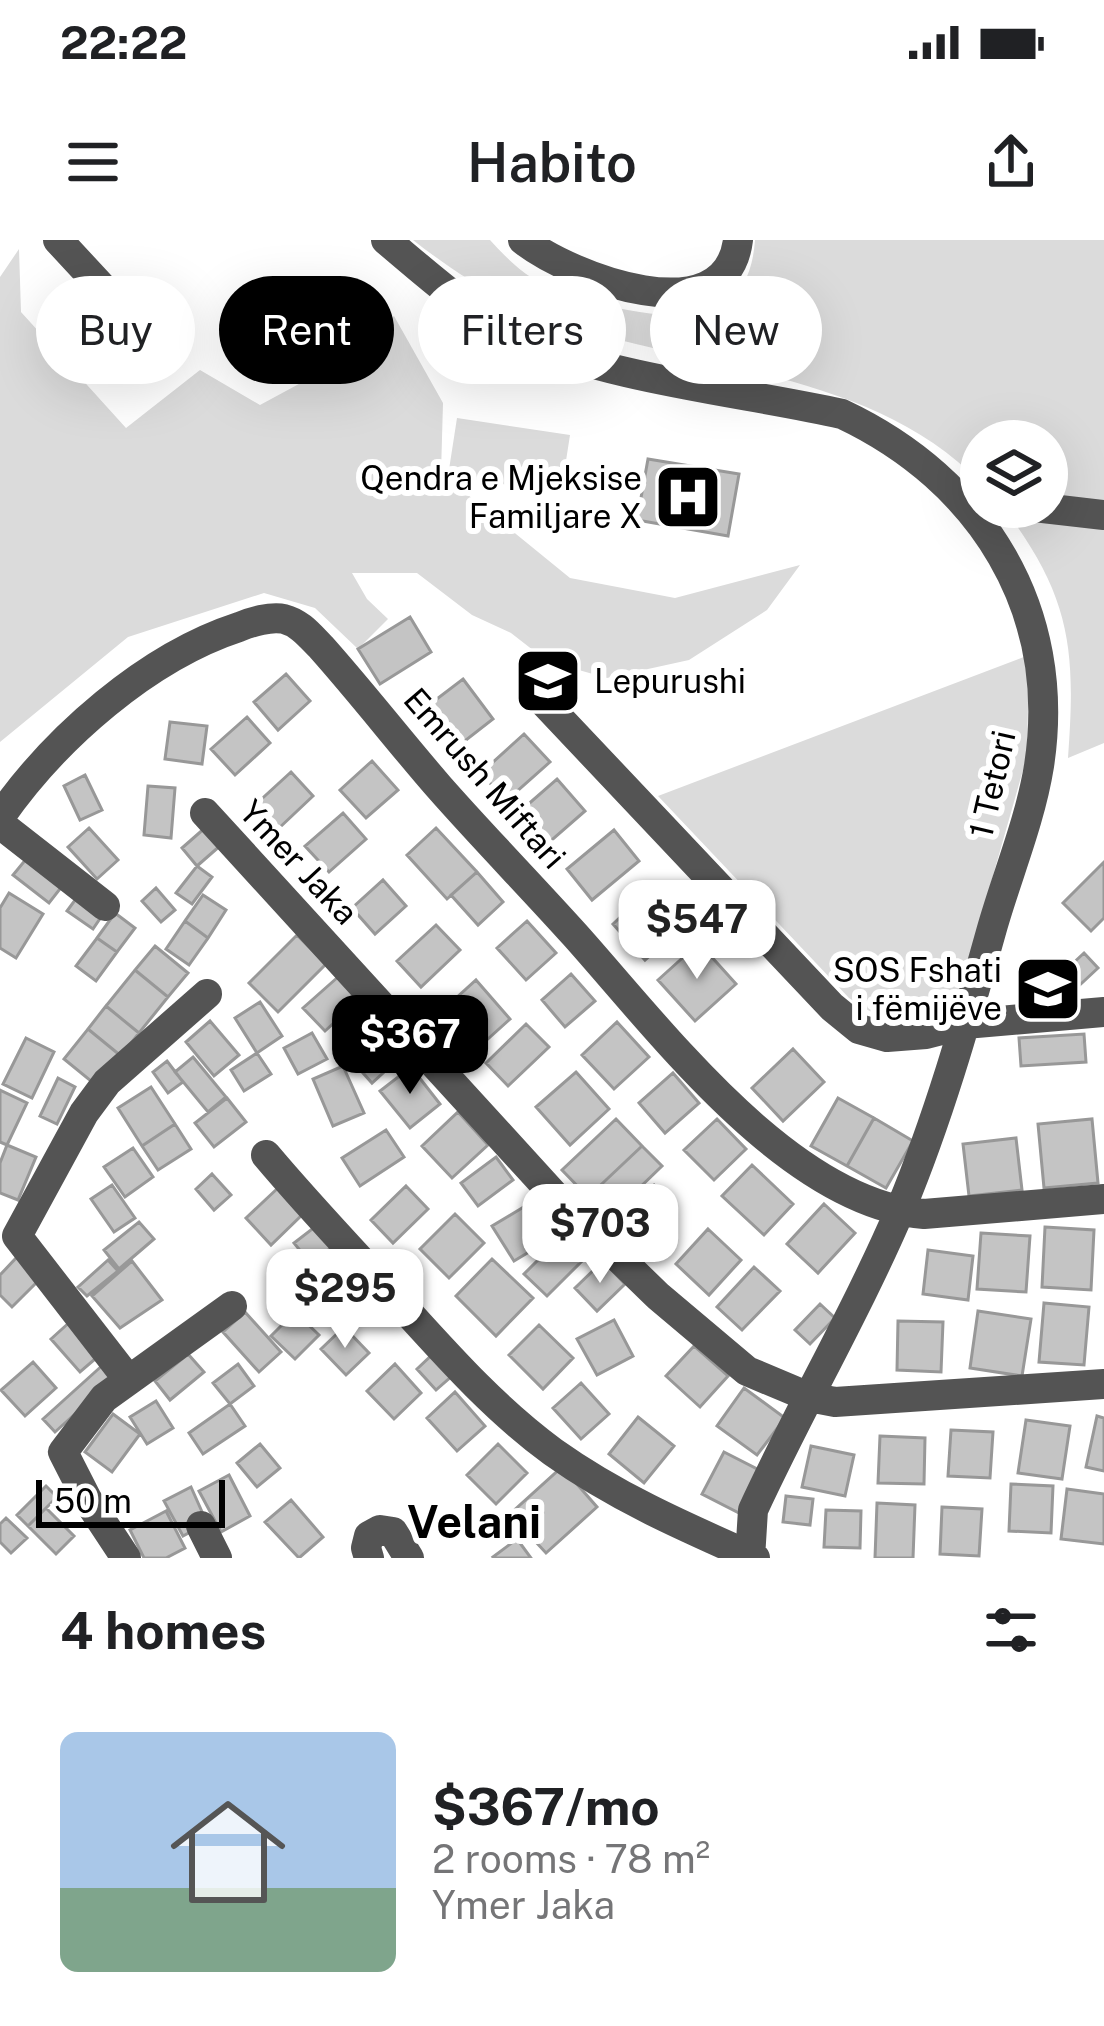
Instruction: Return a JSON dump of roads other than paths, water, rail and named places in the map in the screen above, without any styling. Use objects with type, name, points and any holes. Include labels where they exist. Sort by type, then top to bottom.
[{"type":"street","points":[[58,240],[91,276]]},
{"type":"street","name":"1 Tetori","points":[[386,240],[465,307],[521,338],[606,365],[842,415],[882,433],[960,489]]},
{"type":"street","points":[[523,240],[574,271],[620,286],[684,292],[706,290],[725,273],[736,257],[738,240]]},
{"type":"street","points":[[1068,511],[1104,515]]},
{"type":"street","name":"1 Tetori","points":[[752,1557],[753,1510],[921,1158],[1039,770],[1043,721],[1033,628],[1013,575],[986,528]]},
{"type":"street","name":"Emrush Miftari","points":[[105,907],[0,820],[19,790],[102,708],[175,653],[230,629],[281,618],[302,627],[321,647],[439,787],[741,1116],[839,1188],[877,1207],[899,1211]]},
{"type":"street","points":[[540,698],[832,1007],[860,1028],[887,1037],[965,1024],[1104,1012]]},
{"type":"street","name":"Ymer Jaka","points":[[205,813],[555,1196],[713,1345],[747,1371],[809,1397],[868,1402],[1104,1384]]},
{"type":"street","points":[[127,1378],[9,1238],[107,1082],[207,994]]},
{"type":"street","points":[[266,1155],[509,1418],[555,1454],[623,1496],[688,1532],[752,1557]]},
{"type":"street","points":[[899,1211],[924,1214],[1104,1198]]},
{"type":"street","points":[[126,1558],[63,1452],[104,1398],[127,1378],[232,1306]]},
{"type":"street","points":[[201,1526],[217,1558]]},
{"type":"street","points":[[369,1558],[369,1536],[380,1530],[393,1532],[409,1558]]},
{"type":"place","name":"Qendra e Mjeksise Familjare X","points":[[688,497]]},
{"type":"place","name":"Lepurushi","points":[[548,681]]},
{"type":"place","name":"SOS Fshati i fëmijëve","points":[[1048,989]]},
{"type":"district","name":"Velani","points":[[474,1521]]}]
